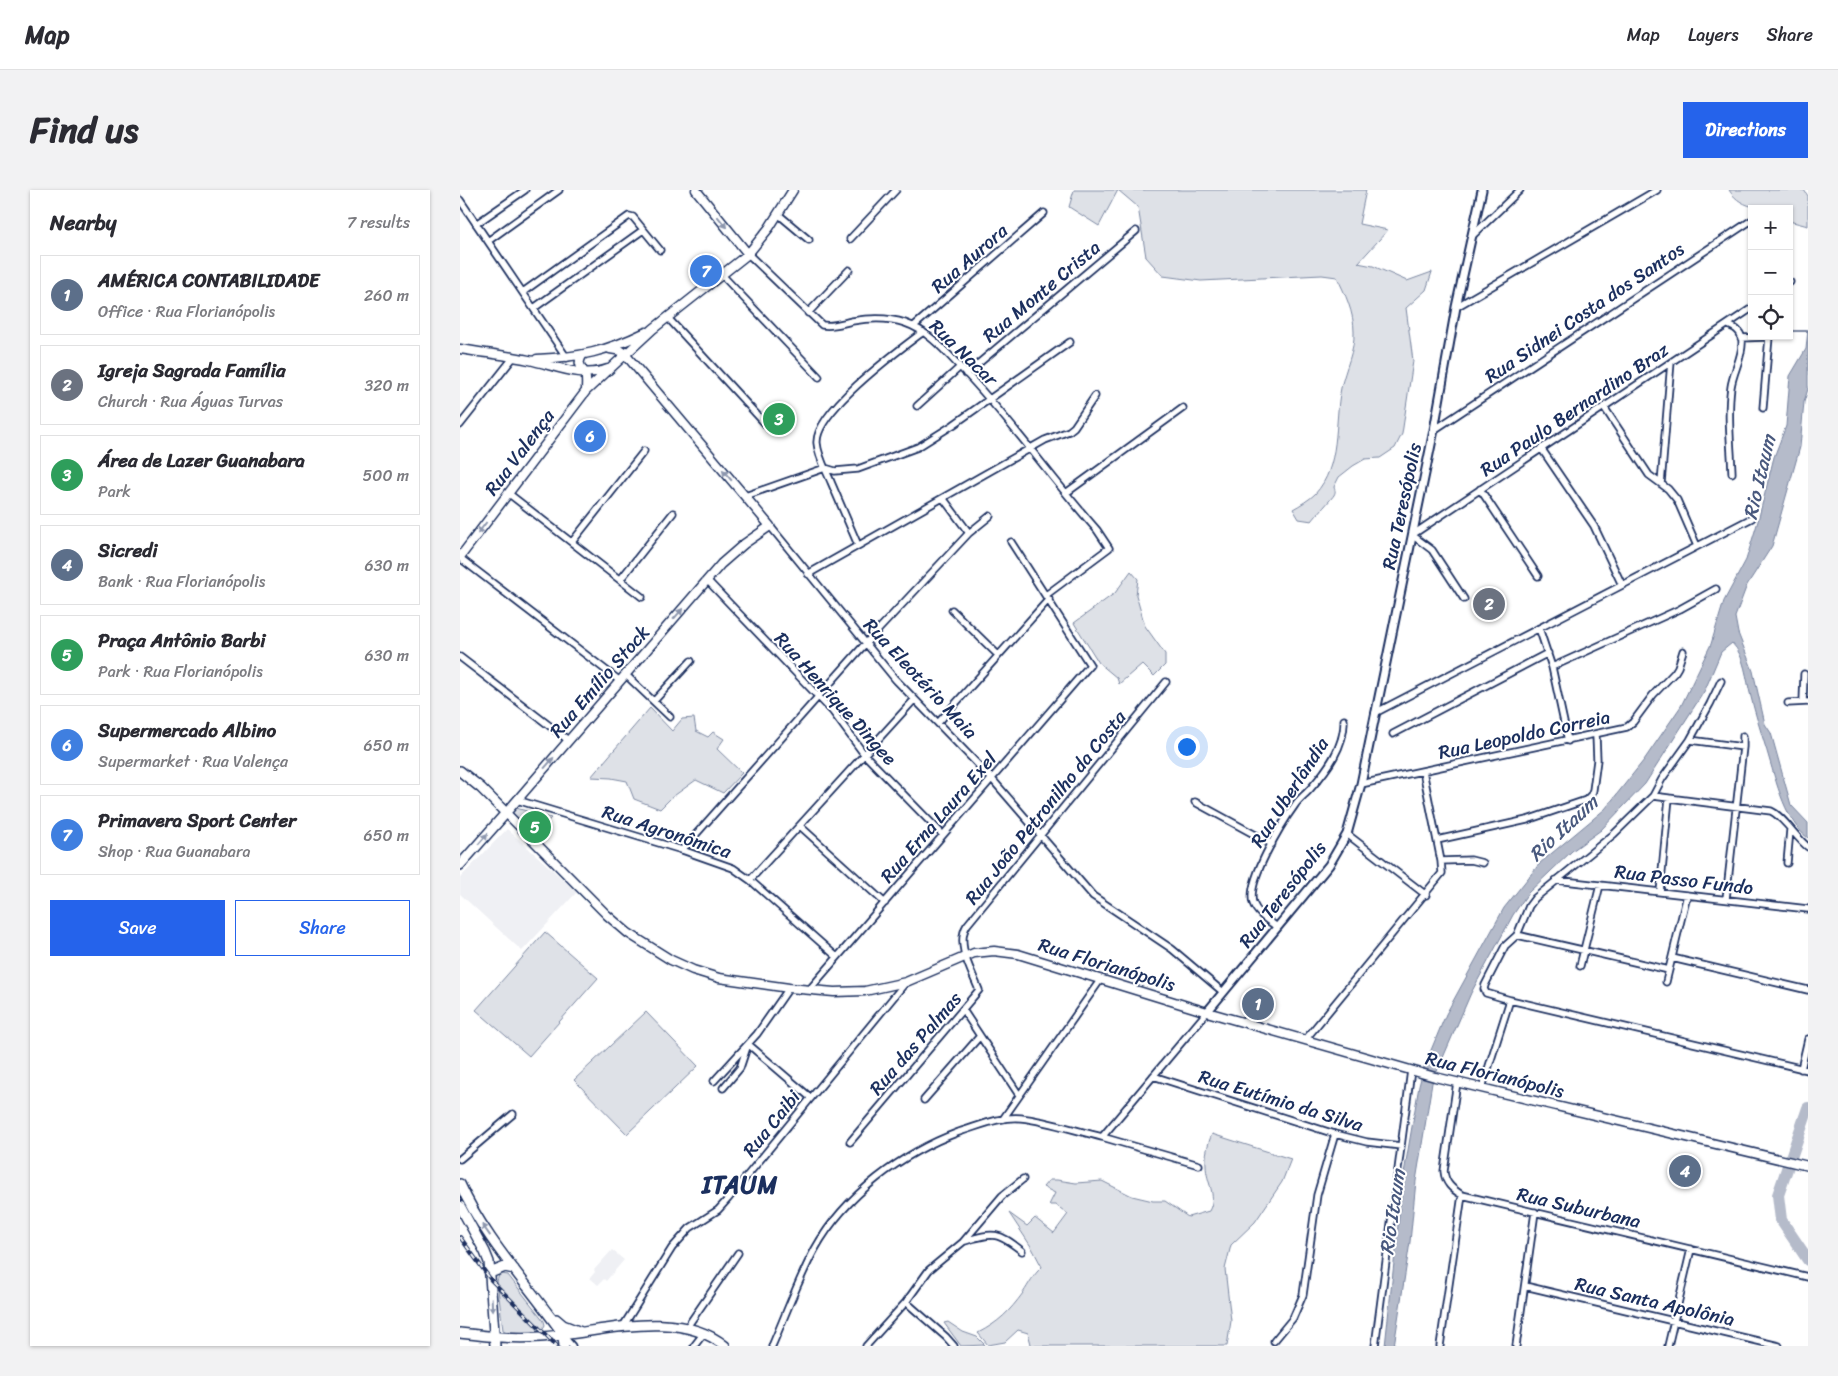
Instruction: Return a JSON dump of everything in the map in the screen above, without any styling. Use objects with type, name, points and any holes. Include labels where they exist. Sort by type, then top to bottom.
[{"type":"main road","name":"Rua Nacar","points":[[696,190],[748,254]]},
{"type":"main road","points":[[527,360],[582,356],[610,348],[654,329],[748,254],[761,239],[791,191]]},
{"type":"main road","name":"Rua Valença","points":[[460,558],[586,391],[654,329]]},
{"type":"main road","points":[[610,348],[622,351],[625,354]]},
{"type":"main road","points":[[610,348],[616,356],[616,362]]},
{"type":"main road","points":[[460,349],[527,360],[584,373],[598,372],[609,368]]},
{"type":"main road","name":"Rua Eleotério Maia","points":[[625,354],[770,526]]},
{"type":"main road","points":[[582,356],[579,366],[584,373],[586,391]]},
{"type":"main road","points":[[567,358],[584,373]]},
{"type":"main road","name":"Rua Emílio Stock","points":[[460,865],[707,580],[732,554],[770,526]]},
{"type":"main road","name":"Rua Florianópolis","points":[[460,771],[481,788],[613,920],[646,945],[671,960],[713,976],[750,984],[789,988],[865,991],[906,982],[966,956],[985,952],[1018,954],[1207,1012],[1435,1077],[1808,1166]]},
{"type":"main road","points":[[460,1184],[475,1214],[563,1336],[564,1346]]},
{"type":"main road","points":[[460,1206],[485,1252],[490,1273],[495,1342]]},
{"type":"main road","points":[[490,1273],[505,1267],[514,1269]]},
{"type":"main road","points":[[546,1310],[564,1325],[583,1333]]},
{"type":"main road","points":[[460,1333],[495,1342],[664,1324],[687,1327],[704,1333],[725,1346]]},
{"type":"street","points":[[476,224],[525,190]]},
{"type":"street","points":[[488,241],[559,190]]},
{"type":"street","points":[[850,239],[896,190]]},
{"type":"street","name":"Rua Teresópolis","points":[[1102,1138],[1323,874],[1346,834],[1361,784],[1434,430],[1456,307],[1482,190]]},
{"type":"street","points":[[1471,237],[1520,190]]},
{"type":"street","points":[[1456,307],[1657,190]]},
{"type":"street","points":[[460,200],[567,358]]},
{"type":"street","name":"Rua Aurora","points":[[914,326],[1044,213]]},
{"type":"street","points":[[778,214],[809,240]]},
{"type":"street","points":[[523,292],[629,216],[633,217],[660,250]]},
{"type":"street","name":"Rua Sidnei Costa dos Santos","points":[[1434,430],[1748,223]]},
{"type":"street","points":[[534,308],[643,230]]},
{"type":"street","name":"Rua Monte Crista","points":[[966,374],[1136,231]]},
{"type":"street","name":"Rua Nacar","points":[[748,254],[817,322],[828,326],[876,318],[895,320],[914,326],[923,332],[960,367],[990,398],[1097,530],[1109,548],[1047,597]]},
{"type":"street","points":[[808,313],[849,270]]},
{"type":"street","points":[[722,275],[819,377]]},
{"type":"street","name":"Rua Paulo Bernardino Braz","points":[[1412,535],[1748,311]]},
{"type":"street","points":[[668,318],[770,429]]},
{"type":"street","points":[[1728,325],[1735,328],[1740,333],[1741,338],[1741,349],[1733,378],[1730,403],[1732,473]]},
{"type":"street","points":[[858,545],[825,468],[817,444],[817,436],[823,424],[861,381],[923,332]]},
{"type":"street","points":[[1741,338],[1769,337],[1763,408]]},
{"type":"street","points":[[745,496],[825,468],[835,471],[858,469],[904,453],[936,437],[1070,342]]},
{"type":"street","points":[[460,425],[513,358]]},
{"type":"street","points":[[1661,484],[1671,362]]},
{"type":"street","points":[[917,406],[960,367]]},
{"type":"street","points":[[808,574],[1045,440],[1069,431],[1074,427],[1095,396]]},
{"type":"street","points":[[1604,407],[1650,474],[1668,489],[1677,500],[1697,546]]},
{"type":"street","points":[[1066,493],[1183,408]]},
{"type":"street","points":[[1541,448],[1594,526],[1622,585]]},
{"type":"street","points":[[572,542],[644,451]]},
{"type":"street","points":[[1480,489],[1538,576]]},
{"type":"street","points":[[508,493],[642,597]]},
{"type":"street","points":[[943,498],[969,533]]},
{"type":"street","points":[[620,580],[673,513]]},
{"type":"street","points":[[682,850],[865,644],[969,533],[990,516]]},
{"type":"street","points":[[1375,713],[1752,518]]},
{"type":"street","name":"Rua Eleotério Maia","points":[[770,526],[865,644],[914,700],[992,779],[1093,896],[1172,949],[1223,992]]},
{"type":"street","points":[[1412,535],[1432,550],[1464,599]]},
{"type":"street","points":[[938,723],[1047,597],[1011,542]]},
{"type":"street","points":[[460,558],[654,701],[670,717]]},
{"type":"street","name":"Rua Henrique Dingee","points":[[707,580],[843,724],[864,754],[943,835]]},
{"type":"street","points":[[1552,667],[1680,609],[1716,590]]},
{"type":"street","name":"Rua Erna Laura Exel","points":[[810,990],[1090,664],[1047,597]]},
{"type":"street","points":[[952,610],[998,655]]},
{"type":"street","points":[[1539,628],[1552,667],[1568,741]]},
{"type":"street","name":"Rua Leopoldo Correia","points":[[1361,784],[1620,730],[1633,722],[1653,695],[1678,667],[1683,651]]},
{"type":"street","points":[[1393,734],[1548,653]]},
{"type":"street","points":[[460,657],[568,740]]},
{"type":"street","points":[[654,701],[691,661]]},
{"type":"street","points":[[1788,703],[1806,702],[1804,674]]},
{"type":"street","points":[[1721,681],[1690,740],[1662,779],[1653,796],[1614,834],[1556,880],[1532,902],[1517,934],[1504,946],[1484,989],[1490,995],[1805,1070],[1808,1039]]},
{"type":"street","name":"Rua João Petronilho da Costa","points":[[966,956],[963,942],[964,929],[1166,682]]},
{"type":"street","points":[[750,880],[914,700]]},
{"type":"street","name":"Rua Uberlândia","points":[[1277,927],[1257,909],[1252,897],[1254,882],[1258,870],[1294,806],[1316,782],[1329,764],[1342,737],[1344,720]]},
{"type":"street","points":[[1437,840],[1527,820],[1586,800],[1593,790],[1596,735]]},
{"type":"street","points":[[1726,899],[1743,736]]},
{"type":"street","points":[[1690,740],[1743,747]]},
{"type":"street","points":[[1305,1040],[1426,895],[1442,873],[1423,771]]},
{"type":"street","points":[[1653,796],[1771,811],[1779,816],[1808,848]]},
{"type":"street","points":[[1660,892],[1669,798]]},
{"type":"street","name":"Rua Agronômica","points":[[517,800],[726,865],[742,873],[837,958]]},
{"type":"street","points":[[1195,802],[1272,844]]},
{"type":"street","points":[[800,826],[884,903]]},
{"type":"street","points":[[1786,862],[1790,830]]},
{"type":"street","points":[[1346,834],[1426,895]]},
{"type":"street","points":[[1441,861],[1471,860],[1483,864]]},
{"type":"street","name":"Rua Passo Fundo","points":[[1556,880],[1808,909]]},
{"type":"street","points":[[1580,966],[1600,885]]},
{"type":"street","points":[[1666,982],[1687,895]]},
{"type":"street","points":[[1517,934],[1669,970]]},
{"type":"street","name":"Rua das Palmas","points":[[850,1142],[979,990],[966,956]]},
{"type":"street","points":[[1672,958],[1808,990]]},
{"type":"street","points":[[1003,1119],[1101,979]]},
{"type":"street","name":"Rua Caibi","points":[[622,1328],[672,1248],[690,1228],[718,1210],[906,982]]},
{"type":"street","points":[[714,1081],[766,1023],[789,988]]},
{"type":"street","points":[[1482,1088],[1510,1000]]},
{"type":"street","points":[[963,1010],[1019,1095]]},
{"type":"street","points":[[924,1100],[980,1036]]},
{"type":"street","points":[[748,1044],[811,1098]]},
{"type":"street","points":[[723,1088],[740,1068],[748,1044]]},
{"type":"street","points":[[1374,1346],[1411,1070]]},
{"type":"street","name":"Rua Eutímio da Silva","points":[[1153,1076],[1335,1134],[1367,1142],[1401,1146]]},
{"type":"street","points":[[1440,1346],[1462,1195],[1449,1186],[1444,1176],[1457,1082]]},
{"type":"street","points":[[460,1159],[513,1114]]},
{"type":"street","points":[[772,1346],[815,1249],[838,1217],[859,1194],[891,1167],[919,1150],[951,1135],[1003,1119],[1022,1118],[1199,1164]]},
{"type":"street","points":[[1274,1341],[1292,1318],[1303,1295],[1318,1189],[1335,1134]]},
{"type":"street","points":[[866,1346],[906,1302],[930,1270],[962,1242],[1002,1196],[1023,1179]]},
{"type":"street","name":"Rua Suburbana","points":[[1462,1195],[1806,1276]]},
{"type":"street","points":[[1516,1346],[1535,1212]]},
{"type":"street","points":[[962,1242],[978,1237],[998,1235],[1005,1237],[1022,1251]]},
{"type":"street","points":[[1668,1346],[1691,1249]]},
{"type":"street","points":[[687,1327],[738,1254]]},
{"type":"street","points":[[1806,1276],[1808,1282]]},
{"type":"street","name":"Rua Santa Apolônia","points":[[1525,1286],[1674,1321],[1757,1344],[1779,1346]]},
{"type":"street","points":[[906,1302],[954,1346]]},
{"type":"street","points":[[694,1346],[704,1333]]},
{"type":"street","points":[[563,1336],[572,1346]]},
{"type":"shaded area","points":[[1074,190],[1118,190],[1099,226],[1069,207]]},
{"type":"shaded area","points":[[1118,190],[1366,190],[1359,224],[1388,230],[1358,263],[1373,266],[1407,281],[1432,272],[1426,290],[1406,308],[1413,361],[1402,434],[1395,448],[1380,458],[1365,459],[1339,477],[1334,487],[1334,495],[1312,521],[1299,519],[1293,509],[1315,494],[1329,470],[1333,457],[1341,388],[1354,339],[1351,310],[1337,277],[1322,275],[1201,281],[1163,276],[1146,257],[1138,207]]},
{"type":"shaded area","points":[[1729,190],[1804,190],[1808,196],[1808,226],[1793,222],[1793,205],[1748,205],[1734,197]]},
{"type":"shaded area","points":[[779,407],[791,420],[778,432],[766,418]]},
{"type":"shaded area","points":[[1131,571],[1138,579],[1136,595],[1145,626],[1165,654],[1165,665],[1154,676],[1142,664],[1119,684],[1117,678],[1099,663],[1074,623],[1115,593]]},
{"type":"shaded area","points":[[650,708],[672,731],[682,719],[694,718],[696,731],[708,737],[713,732],[724,739],[717,749],[742,773],[723,793],[696,780],[671,798],[660,809],[634,799],[627,781],[591,777]]},
{"type":"shaded area","points":[[516,808],[551,818],[535,835],[512,812]]},
{"type":"shaded area","points":[[507,829],[577,892],[522,951],[460,894],[460,878]]},
{"type":"shaded area","points":[[545,932],[598,978],[529,1056],[476,1010]]},
{"type":"shaded area","points":[[646,1012],[698,1066],[627,1134],[574,1080]]},
{"type":"shaded area","points":[[1212,1134],[1291,1159],[1282,1182],[1255,1222],[1231,1245],[1225,1269],[1231,1321],[1227,1346],[1030,1346],[1028,1333],[1018,1330],[1005,1342],[988,1345],[978,1333],[998,1321],[1008,1311],[1042,1267],[1009,1213],[1027,1226],[1035,1218],[1054,1233],[1068,1214],[1056,1205],[1049,1205],[1055,1193],[1043,1187],[1049,1180],[1076,1183],[1102,1181],[1132,1196],[1153,1201],[1165,1201],[1188,1217],[1209,1211],[1212,1194],[1206,1171],[1206,1157]]},
{"type":"shaded area","points":[[612,1250],[624,1260],[606,1281],[604,1279],[598,1285],[590,1278],[595,1272],[594,1270]]},
{"type":"shaded area","points":[[499,1275],[508,1275],[544,1321],[545,1325],[541,1332],[511,1334],[503,1330],[497,1281]]},
{"type":"shaded area","points":[[948,1322],[963,1332],[977,1337],[985,1345],[961,1346],[944,1323]]},
{"type":"water","points":[[1808,329],[1808,389],[1804,402],[1800,447],[1772,546],[1747,585],[1735,617],[1738,633],[1753,671],[1765,724],[1771,733],[1791,805],[1808,823],[1808,838],[1792,820],[1780,795],[1740,654],[1732,643],[1721,652],[1705,690],[1645,784],[1601,830],[1572,851],[1528,893],[1513,915],[1471,993],[1432,1083],[1416,1181],[1410,1242],[1394,1346],[1385,1346],[1403,1179],[1419,1086],[1424,1067],[1446,1014],[1504,908],[1540,863],[1605,809],[1644,760],[1681,706],[1711,644],[1724,601],[1746,560],[1774,457],[1786,426],[1790,376],[1806,349]]},
{"type":"waterway","points":[[1793,331],[1808,331]]},
{"type":"waterway","points":[[1808,1108],[1778,1195],[1781,1220],[1808,1260]]},
{"type":"railway","points":[[460,1237],[491,1280],[557,1346]]},
{"type":"place","name":"Primavera Sport Center","points":[[706,271]]},
{"type":"place","name":"Área de Lazer Guanabara","points":[[779,419]]},
{"type":"place","name":"Supermercado Albino","points":[[590,436]]},
{"type":"place","name":"Igreja Sagrada Família","points":[[1489,604]]},
{"type":"place","name":"Praça Antônio Barbi","points":[[535,827]]},
{"type":"place","name":"AMÉRICA CONTABILIDADE","points":[[1258,1004]]},
{"type":"place","name":"Sicredi","points":[[1685,1171]]},
{"type":"district","name":"ITAUM","points":[[740,1185]]},
{"type":"water label","name":"Rio Itaum","points":[[1759,477]]},
{"type":"water label","name":"Rio Itaum","points":[[1563,828]]},
{"type":"water label","name":"Rio Itaum","points":[[1392,1212]]}]
